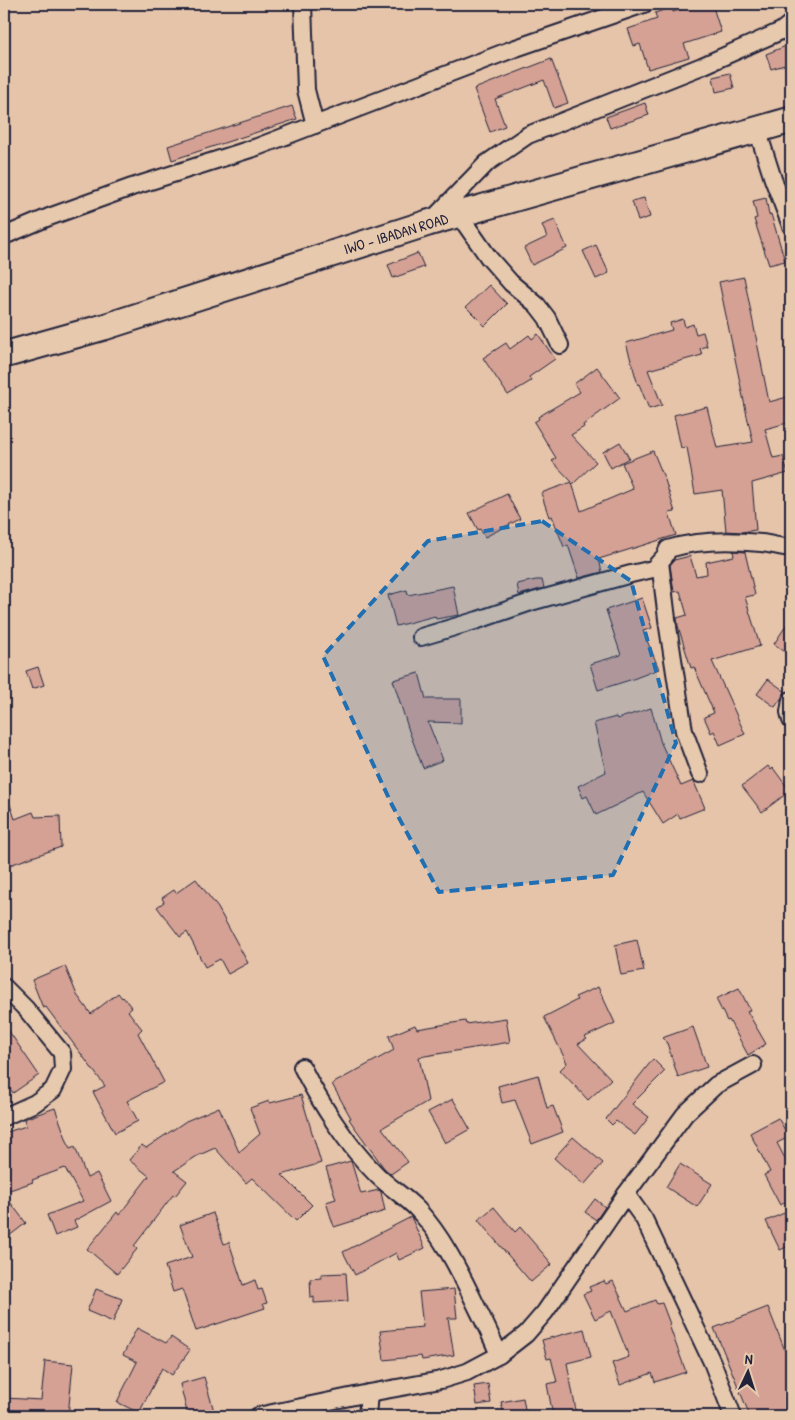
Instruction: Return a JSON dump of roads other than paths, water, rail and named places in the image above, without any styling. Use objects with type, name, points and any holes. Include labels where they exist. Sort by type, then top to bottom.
[{"type":"main road","name":"IWO - IBADAN ROAD","points":[[4,355],[104,326],[428,223],[791,120]]},
{"type":"street","points":[[303,4],[306,90],[315,125]]},
{"type":"street","points":[[4,236],[58,213],[257,147],[513,49],[644,4]]},
{"type":"street","points":[[428,223],[487,163],[528,135],[702,66],[781,31],[791,23]]},
{"type":"street","points":[[757,129],[791,226]]},
{"type":"street","points":[[459,214],[494,264],[511,284],[537,304],[547,318],[560,345]]},
{"type":"street","points":[[421,637],[534,601],[653,569],[668,550],[677,547],[710,542],[761,543],[791,548]]},
{"type":"street","points":[[660,562],[670,643],[684,730],[700,774]]},
{"type":"street","points":[[791,700],[789,712],[791,720]]},
{"type":"street","points":[[4,987],[15,996],[62,1053],[63,1069],[53,1090],[35,1103],[4,1117]]},
{"type":"street","points":[[258,1416],[441,1380],[467,1372],[499,1355],[526,1334],[545,1312],[626,1194],[685,1114],[716,1085],[753,1065]]},
{"type":"street","points":[[302,1067],[325,1108],[363,1160],[376,1175],[418,1210],[444,1244],[488,1328],[499,1355]]},
{"type":"street","points":[[626,1194],[644,1219],[712,1362],[733,1416]]},
{"type":"street","points":[[367,1416],[369,1393]]}]
